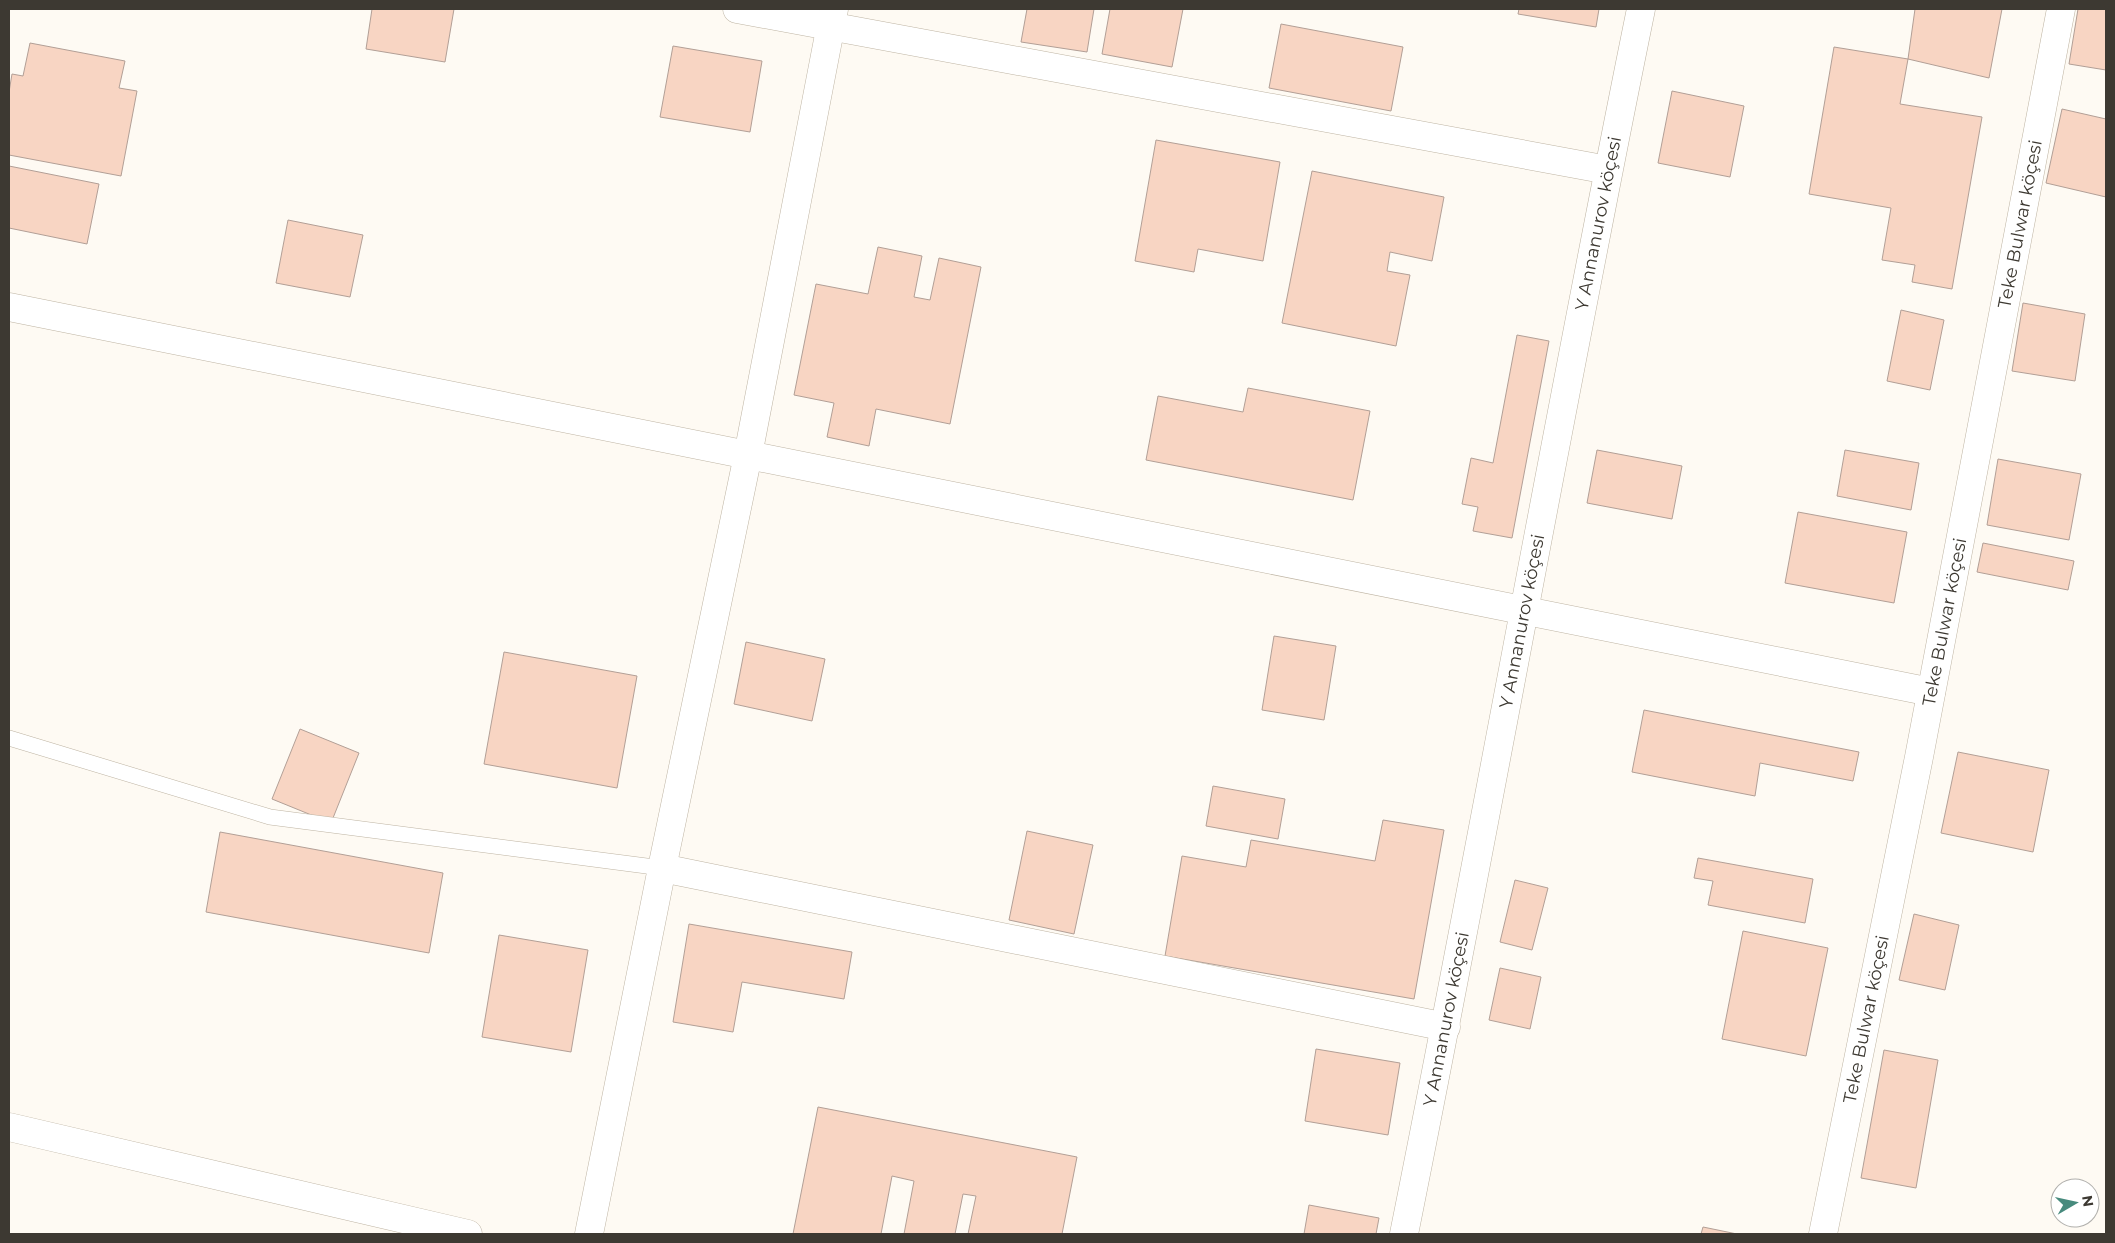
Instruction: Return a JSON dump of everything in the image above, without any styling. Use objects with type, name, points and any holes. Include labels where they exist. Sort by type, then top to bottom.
[{"type":"street","points":[[737,9],[833,17],[1608,170]]},
{"type":"street","name":"Y Annanurov köçesi","points":[[1404,1234],[1446,1026],[1608,170],[1642,9]]},
{"type":"street","name":"Teke Bulwar köçesi","points":[[1823,1234],[1931,692],[2061,9]]},
{"type":"street","points":[[589,1234],[662,868],[748,455],[833,17]]},
{"type":"street","points":[[9,307],[1931,692]]},
{"type":"street","points":[[662,868],[1446,1026]]},
{"type":"street","points":[[9,1127],[468,1234]]},
{"type":"lane","points":[[9,738],[270,817],[662,868]]},
{"type":"building","points":[[372,9],[454,9],[445,62],[366,49]]},
{"type":"building","points":[[1027,9],[1094,9],[1087,52],[1021,42]]},
{"type":"building","points":[[1110,9],[1183,9],[1172,67],[1102,54]]},
{"type":"building","points":[[1519,9],[1599,9],[1596,27],[1518,14]]},
{"type":"building","points":[[1915,9],[2002,9],[1989,78],[1908,59]]},
{"type":"building","points":[[2078,9],[2106,9],[2106,70],[2069,64]]},
{"type":"building","points":[[1281,24],[1403,47],[1391,111],[1269,88]]},
{"type":"building","points":[[30,43],[125,61],[119,88],[137,91],[121,176],[9,155],[9,92],[12,74],[23,76]]},
{"type":"building","points":[[673,46],[762,61],[750,132],[660,117]]},
{"type":"building","points":[[1834,47],[1908,59],[1900,104],[1982,117],[1952,289],[1912,282],[1915,265],[1882,260],[1891,208],[1809,194]]},
{"type":"building","points":[[1672,91],[1744,106],[1730,177],[1658,163]]},
{"type":"building","points":[[2062,109],[2106,119],[2106,197],[2046,183]]},
{"type":"building","points":[[1156,140],[1280,162],[1263,261],[1198,249],[1194,272],[1135,261]]},
{"type":"building","points":[[9,166],[99,184],[87,244],[9,228]]},
{"type":"building","points":[[1312,171],[1444,197],[1432,261],[1390,252],[1387,271],[1410,275],[1396,346],[1282,323]]},
{"type":"building","points":[[288,220],[363,235],[350,297],[276,283]]},
{"type":"building","points":[[878,247],[922,256],[914,297],[930,300],[939,258],[981,267],[950,424],[876,409],[869,446],[827,437],[834,403],[794,395],[816,284],[868,294]]},
{"type":"building","points":[[2023,303],[2085,314],[2075,381],[2012,371]]},
{"type":"building","points":[[1901,310],[1944,320],[1930,390],[1887,381]]},
{"type":"building","points":[[1517,335],[1549,341],[1512,538],[1473,531],[1478,507],[1462,504],[1471,458],[1493,463]]},
{"type":"building","points":[[1248,388],[1370,411],[1353,500],[1146,460],[1158,396],[1243,412]]},
{"type":"building","points":[[1597,450],[1682,466],[1672,519],[1587,503]]},
{"type":"building","points":[[1845,450],[1919,463],[1911,510],[1837,496]]},
{"type":"building","points":[[1998,459],[2081,474],[2069,540],[1987,525]]},
{"type":"building","points":[[1798,512],[1907,532],[1894,603],[1785,583]]},
{"type":"building","points":[[1983,543],[2074,561],[2068,590],[1977,572]]},
{"type":"building","points":[[1274,636],[1336,646],[1324,720],[1262,710]]},
{"type":"building","points":[[746,642],[825,659],[812,721],[734,704]]},
{"type":"building","points":[[504,652],[637,676],[617,788],[484,764]]},
{"type":"building","points":[[1644,710],[1859,752],[1853,781],[1760,763],[1755,796],[1632,772]]},
{"type":"building","points":[[300,729],[359,753],[331,823],[272,799]]},
{"type":"building","points":[[1958,752],[2049,770],[2033,852],[1941,833]]},
{"type":"building","points":[[1213,786],[1285,799],[1278,839],[1206,826]]},
{"type":"building","points":[[1383,820],[1444,830],[1414,999],[1165,956],[1182,856],[1246,867],[1251,840],[1375,861]]},
{"type":"building","points":[[1027,831],[1093,845],[1074,934],[1009,920]]},
{"type":"building","points":[[220,832],[443,873],[429,953],[206,912]]},
{"type":"building","points":[[1698,858],[1813,879],[1805,923],[1708,905],[1713,881],[1694,878]]},
{"type":"building","points":[[1515,880],[1548,888],[1532,950],[1500,942]]},
{"type":"building","points":[[1914,914],[1959,925],[1945,990],[1899,980]]},
{"type":"building","points":[[689,924],[852,952],[844,999],[742,982],[733,1032],[673,1022]]},
{"type":"building","points":[[1743,931],[1828,948],[1806,1056],[1722,1039]]},
{"type":"building","points":[[499,935],[588,950],[571,1052],[482,1037]]},
{"type":"building","points":[[1500,968],[1541,977],[1530,1029],[1489,1020]]},
{"type":"building","points":[[1316,1049],[1400,1063],[1388,1135],[1305,1121]]},
{"type":"building","points":[[1884,1050],[1938,1060],[1916,1188],[1861,1178]]},
{"type":"building","points":[[818,1107],[1077,1157],[1062,1234],[968,1234],[976,1196],[963,1194],[955,1234],[904,1234],[914,1181],[892,1176],[881,1234],[793,1234]]},
{"type":"building","points":[[1309,1205],[1379,1218],[1376,1234],[1304,1234]]},
{"type":"building","points":[[1703,1227],[1737,1234],[1701,1234]]}]
